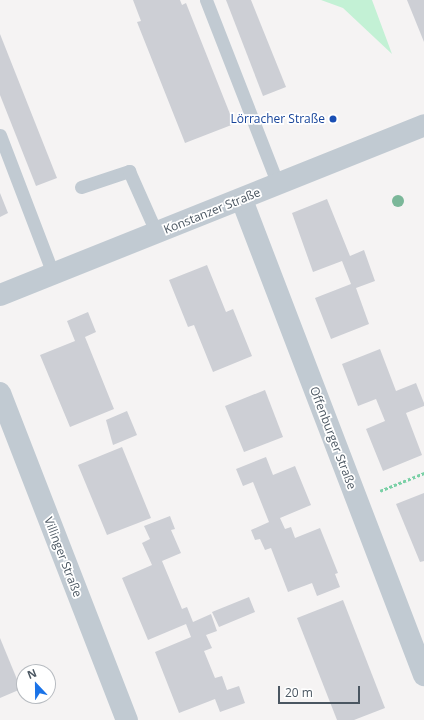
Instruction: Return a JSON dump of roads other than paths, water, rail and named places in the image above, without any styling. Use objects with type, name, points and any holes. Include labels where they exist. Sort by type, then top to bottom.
[{"type":"street","name":"Konstanzer Straße","points":[[0,295],[242,200],[424,125]]},
{"type":"street","name":"Offenburger Straße","points":[[242,200],[424,676]]},
{"type":"street","name":"Villinger Straße","points":[[0,393],[127,720]]},
{"type":"lane","points":[[206,0],[278,185]]},
{"type":"lane","points":[[0,135],[53,274]]},
{"type":"lane","points":[[81,187],[129,171],[157,234]]},
{"type":"place","name":"Lörracher Straße","points":[[333,119]]}]
